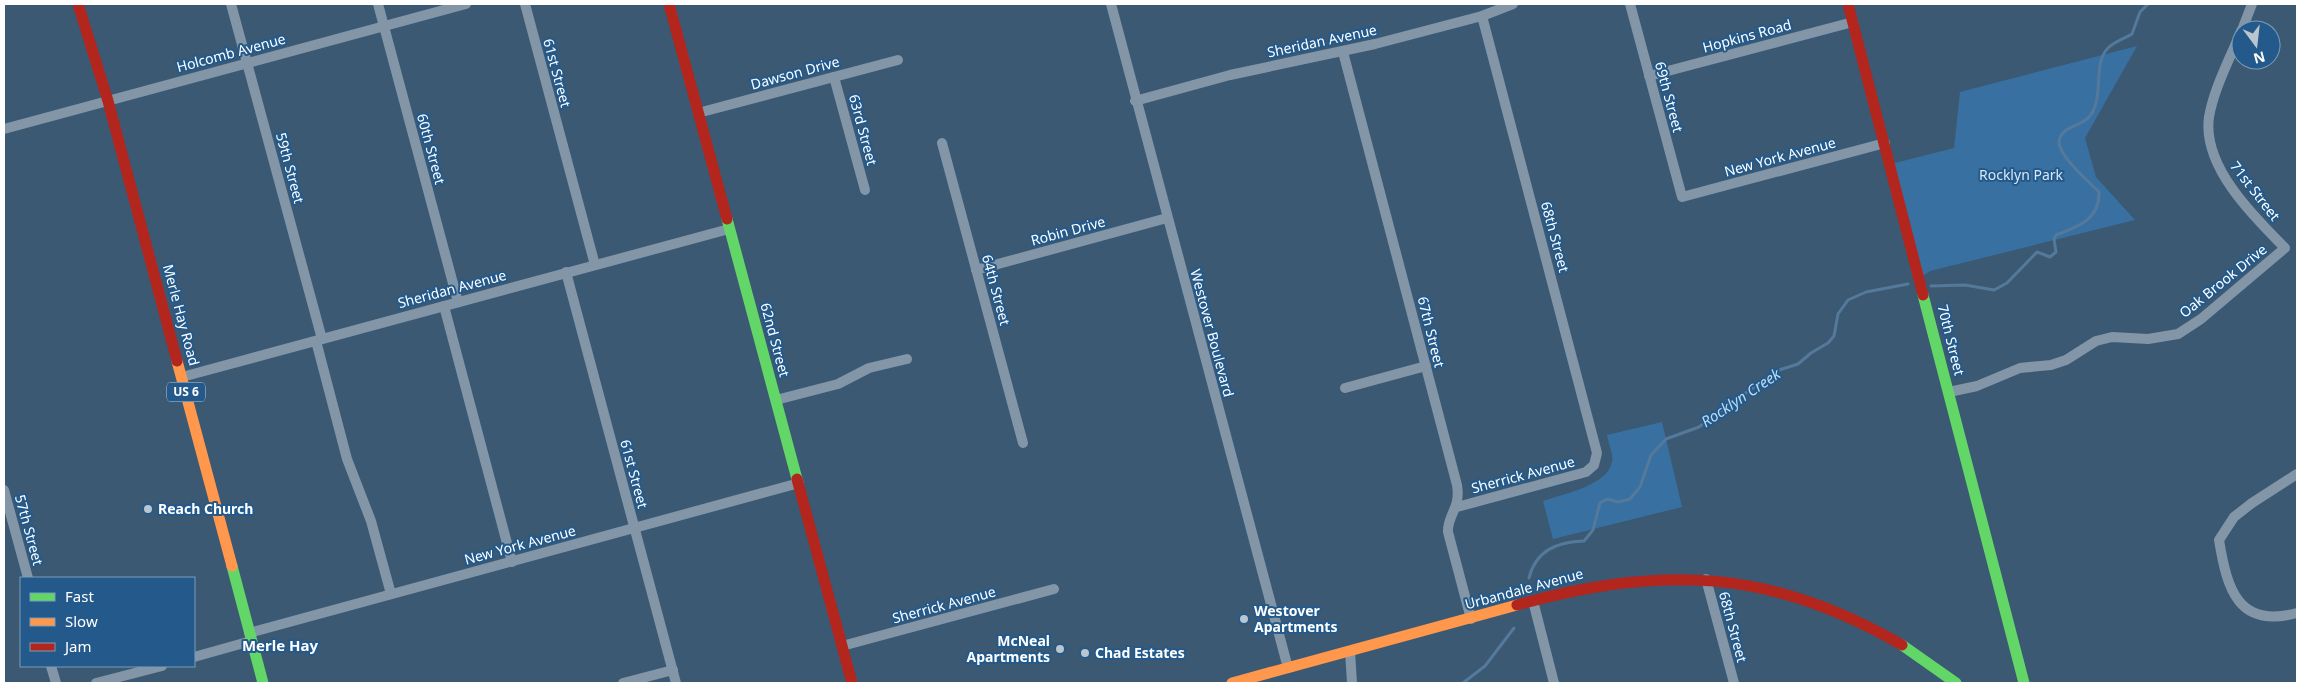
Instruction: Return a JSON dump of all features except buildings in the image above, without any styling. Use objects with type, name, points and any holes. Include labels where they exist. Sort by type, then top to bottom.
[{"type":"street","name":"Merle Hay Road","points":[[78,4],[108,101],[263,683]]},
{"type":"street","name":"Merle Hay Road","points":[[90,4],[108,101]]},
{"type":"street","name":"59th Street","points":[[231,4],[319,340],[347,459],[371,521],[392,594]]},
{"type":"street","name":"60th Street","points":[[378,4],[458,302]]},
{"type":"street","name":"Holcomb Avenue","points":[[4,129],[466,4]]},
{"type":"street","name":"61st Street","points":[[525,4],[595,265]]},
{"type":"street","name":"62nd Street","points":[[669,4],[852,683]]},
{"type":"street","name":"Westover Boulevard","points":[[1111,4],[1135,101],[1288,668]]},
{"type":"street","name":"Sheridan Avenue","points":[[1135,101],[1230,75],[1343,52],[1482,16],[1513,4]]},
{"type":"street","name":"69th Street","points":[[1630,4],[1682,197]]},
{"type":"street","name":"70th Street","points":[[1848,4],[2024,683]]},
{"type":"street","name":"71st Street","points":[[2245,20],[2252,4]]},
{"type":"street","name":"68th Street","points":[[1482,16],[1596,442],[1597,453],[1594,464]]},
{"type":"street","name":"Hopkins Road","points":[[1649,76],[1853,22]]},
{"type":"street","name":"67th Street","points":[[1343,52],[1457,485],[1457,507],[1449,523],[1448,532],[1471,618]]},
{"type":"street","name":"71st Street","points":[[2231,56],[2213,101],[2209,119],[2210,146],[2216,162],[2229,183],[2268,231],[2285,248]]},
{"type":"street","name":"Dawson Drive","points":[[698,113],[898,60]]},
{"type":"street","name":"63rd Street","points":[[834,77],[864,190]]},
{"type":"street","name":"64th Street","points":[[942,143],[1023,443]]},
{"type":"street","name":"New York Avenue","points":[[1682,197],[1885,143]]},
{"type":"street","name":"Robin Drive","points":[[976,270],[1167,218]]},
{"type":"street","name":"Sheridan Avenue","points":[[182,377],[729,229]]},
{"type":"street","name":"Oak Brook Drive","points":[[1949,392],[1977,386],[2020,368],[2051,365],[2066,360],[2096,341],[2112,337],[2148,339],[2178,334],[2201,319],[2285,248]]},
{"type":"street","name":"61st Street","points":[[566,272],[676,683]]},
{"type":"street","points":[[444,306],[512,562]]},
{"type":"street","points":[[776,400],[838,384],[869,368],[908,359]]},
{"type":"street","points":[[1345,388],[1426,366]]},
{"type":"street","name":"Sherrick Avenue","points":[[1457,507],[1575,476],[1586,472],[1594,464]]},
{"type":"street","points":[[2297,474],[2252,502],[2234,517],[2219,540],[2230,588],[2241,604],[2250,612],[2272,618],[2297,613]]},
{"type":"street","name":"New York Avenue","points":[[195,657],[250,637],[392,594],[799,483]]},
{"type":"street","name":"57th Street","points":[[4,490],[28,577]]},
{"type":"street","name":"Urbandale Avenue","points":[[1232,683],[1572,590],[1657,579],[1706,579],[1758,586],[1797,595],[1833,608],[1889,637],[1956,683]]},
{"type":"street","name":"68th Street","points":[[1706,579],[1734,683]]},
{"type":"street","name":"Sherrick Avenue","points":[[842,646],[1054,589]]},
{"type":"street","points":[[1533,601],[1554,683]]},
{"type":"street","points":[[1350,651],[1352,683]]},
{"type":"street","points":[[51,667],[56,683]]},
{"type":"street","points":[[96,683],[158,667]]},
{"type":"street","points":[[623,683],[673,670]]},
{"type":"green space","name":"Rocklyn Park","points":[[2137,46],[2085,138],[2096,177],[2135,220],[1930,271],[1920,278],[1891,164],[1954,148],[1960,92]]},
{"type":"green space","points":[[1662,422],[1682,507],[1553,539],[1543,501],[1583,488],[1602,477],[1612,462],[1612,452],[1607,435]]},
{"type":"waterway","name":"Rocklyn Creek","points":[[1931,286],[1965,285],[1994,290],[2007,283],[2037,252],[2050,257],[2056,252],[2054,239],[2056,235],[2080,225],[2092,215],[2096,209],[2099,192],[2064,154],[2060,148],[2060,137],[2066,130],[2088,118],[2096,102],[2099,72],[2104,54],[2109,47],[2132,34],[2140,12],[2148,4]]},
{"type":"waterway","name":"Rocklyn Creek","points":[[1529,578],[1532,568],[1542,554],[1549,549],[1565,543],[1584,541],[1593,530],[1600,503],[1607,499],[1618,502],[1630,499],[1640,487],[1651,455],[1666,439],[1699,427],[1776,371],[1798,364],[1811,353],[1828,343],[1834,336],[1838,314],[1848,300],[1866,292],[1908,284]]},
{"type":"waterway","name":"Rocklyn Creek","points":[[1463,683],[1485,666],[1514,628]]},
{"type":"traffic: fast","points":[[727,219],[797,479]]},
{"type":"traffic: fast","points":[[1923,295],[2024,683]]},
{"type":"traffic: fast","points":[[232,566],[263,683]]},
{"type":"traffic: fast","points":[[1902,645],[1956,683]]},
{"type":"traffic: slow","points":[[177,361],[232,566]]},
{"type":"traffic: slow","points":[[1232,683],[1517,605]]},
{"type":"traffic: jam","points":[[78,4],[108,101],[177,361]]},
{"type":"traffic: jam","points":[[669,4],[727,219]]},
{"type":"traffic: jam","points":[[1848,4],[1923,295]]},
{"type":"traffic: jam","points":[[797,479],[852,683]]},
{"type":"traffic: jam","points":[[1517,605],[1569,592],[1619,584],[1667,580],[1714,581],[1760,588],[1806,601],[1853,620],[1902,645]]},
{"type":"place","name":"Reach Church","points":[[148,509]]},
{"type":"place","name":"Westover Apartments","points":[[1244,619]]},
{"type":"place","name":"McNeal Apartments","points":[[1060,649]]},
{"type":"place","name":"Chad Estates","points":[[1085,653]]},
{"type":"district","name":"Merle Hay","points":[[280,646]]}]
